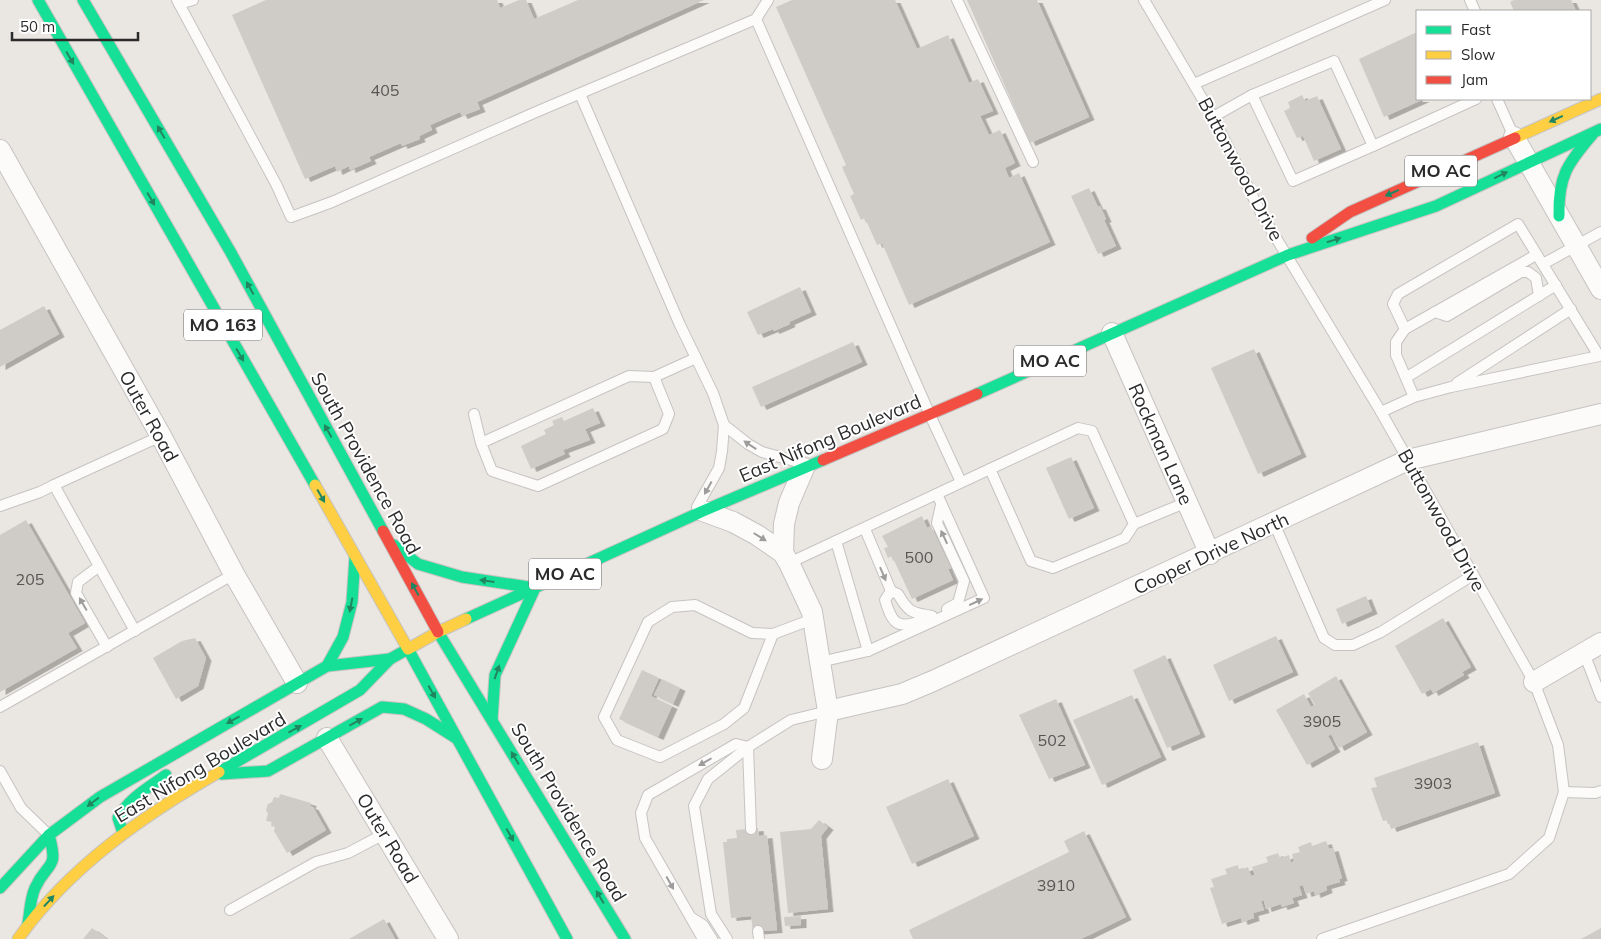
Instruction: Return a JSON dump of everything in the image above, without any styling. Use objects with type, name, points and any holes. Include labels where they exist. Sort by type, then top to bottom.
[{"type":"main road","name":"MO 163","points":[[38,0],[408,649],[567,939]]},
{"type":"main road","name":"South Providence Road","points":[[82,0],[230,251],[438,632],[625,939]]},
{"type":"main road","points":[[94,0],[110,47]]},
{"type":"main road","name":"East Nifong Boulevard","points":[[1288,255],[1350,212],[1601,99]]},
{"type":"main road","points":[[1559,216],[1558,197],[1565,170],[1576,154],[1597,131]]},
{"type":"main road","name":"East Nifong Boulevard","points":[[18,939],[28,924],[78,871],[123,833],[215,774],[360,690],[390,659],[438,632],[698,514],[930,414],[1288,255],[1436,206],[1529,161],[1597,131]]},
{"type":"main road","points":[[388,540],[418,564],[462,578],[535,588],[495,675],[492,720]]},
{"type":"main road","points":[[327,666],[343,637],[352,602],[355,557]]},
{"type":"main road","name":"East Nifong Boulevard","points":[[0,888],[50,835],[100,797],[327,666],[390,659]]},
{"type":"main road","points":[[215,774],[268,771],[382,707],[404,709],[426,719],[458,740]]},
{"type":"main road","points":[[123,833],[118,818],[120,813],[126,806],[169,773],[186,747]]},
{"type":"main road","points":[[28,924],[36,886],[54,862],[55,855],[50,835]]},
{"type":"street","points":[[1514,138],[1529,161],[1601,289]]},
{"type":"street","name":"Outer Road","points":[[0,150],[161,436],[234,574],[297,683]]},
{"type":"street","name":"Rockman Lane","points":[[1112,334],[1210,554]]},
{"type":"street","name":"Cooper Drive North","points":[[828,711],[910,690],[1210,554],[1408,460],[1601,414]]},
{"type":"street","points":[[808,467],[789,503],[784,524],[786,558],[812,612],[828,711],[822,759]]},
{"type":"street","points":[[698,514],[733,522],[757,535],[786,558]]},
{"type":"street","points":[[1534,682],[1593,648]]},
{"type":"street","name":"Outer Road","points":[[328,738],[448,939]]},
{"type":"lane","points":[[193,0],[178,2],[276,184],[291,217],[332,202],[756,19],[768,0]]},
{"type":"lane","points":[[957,0],[1033,162]]},
{"type":"lane","name":"Buttonwood Drive","points":[[1144,0],[1213,117],[1261,213],[1381,412],[1534,682],[1558,745],[1564,792],[1549,838],[1509,874],[1322,939]]},
{"type":"lane","points":[[1194,84],[1386,0]]},
{"type":"lane","points":[[756,19],[961,482]]},
{"type":"lane","points":[[1213,117],[1252,95],[1334,61],[1373,146]]},
{"type":"lane","points":[[580,94],[712,393],[724,425],[722,451],[718,468],[698,514]]},
{"type":"lane","points":[[1252,95],[1293,181],[1474,100]]},
{"type":"lane","points":[[1497,100],[1514,138]]},
{"type":"lane","points":[[1381,412],[1414,397],[1451,387],[1600,356],[1518,224],[1398,294],[1393,304],[1405,329]]},
{"type":"lane","points":[[1543,264],[1601,232]]},
{"type":"lane","points":[[1414,397],[1396,354],[1396,342],[1405,329],[1536,255]]},
{"type":"lane","points":[[1435,312],[1447,316],[1521,272],[1528,272],[1536,278],[1539,296]]},
{"type":"lane","points":[[1407,377],[1556,285]]},
{"type":"lane","points":[[1451,387],[1572,309]]},
{"type":"lane","points":[[481,444],[629,376],[654,378],[696,358]]},
{"type":"lane","points":[[474,414],[481,444],[492,471],[538,486],[663,429],[669,414],[654,378]]},
{"type":"lane","points":[[724,425],[748,444],[762,452],[808,467]]},
{"type":"lane","points":[[786,558],[865,529],[1078,428],[1092,431],[1134,524]]},
{"type":"lane","points":[[0,506],[40,492],[161,436]]},
{"type":"lane","points":[[990,469],[1031,561],[1053,568],[1125,538],[1134,524],[1187,502]]},
{"type":"lane","points":[[54,485],[135,631]]},
{"type":"lane","points":[[820,662],[868,651],[984,598],[937,494]]},
{"type":"lane","points":[[890,591],[884,600],[890,617],[900,624],[908,625],[958,603],[964,581],[937,523],[941,505]]},
{"type":"lane","points":[[1274,523],[1324,638],[1335,645],[1353,645],[1381,632],[1473,575]]},
{"type":"lane","points":[[865,529],[890,591],[898,594],[905,607],[914,613],[932,616]]},
{"type":"lane","points":[[836,541],[868,651]]},
{"type":"lane","points":[[98,567],[78,582],[76,592],[107,647]]},
{"type":"lane","points":[[0,708],[234,574]]},
{"type":"lane","points":[[773,634],[744,708],[724,724],[660,757],[617,740],[604,718],[648,622],[672,607],[694,605],[752,634],[773,634],[813,619]]},
{"type":"lane","points":[[1593,648],[1601,696]]},
{"type":"lane","points":[[727,939],[711,914],[694,806],[708,779],[748,747],[791,720],[828,711]]},
{"type":"lane","points":[[703,939],[645,838],[642,813],[648,795],[736,744],[748,747]]},
{"type":"lane","points":[[748,747],[751,828]]},
{"type":"lane","points":[[0,771],[21,808],[50,835]]},
{"type":"lane","points":[[1564,792],[1595,793],[1601,791]]},
{"type":"lane","points":[[230,910],[316,862],[348,853],[386,833]]},
{"type":"lane","points":[[689,916],[703,925],[712,939]]},
{"type":"building","points":[[266,0],[497,0],[500,8],[519,0],[526,0],[534,19],[578,0],[704,0],[477,102],[480,109],[462,116],[460,112],[430,125],[432,130],[419,136],[420,139],[402,146],[401,143],[369,157],[371,161],[350,170],[349,166],[337,172],[335,166],[305,179],[232,15]]},
{"type":"building","points":[[792,0],[895,0],[917,49],[948,35],[969,83],[978,79],[993,111],[980,116],[989,135],[1000,130],[1015,163],[1005,168],[1009,178],[1019,173],[1050,242],[909,305],[882,243],[877,245],[865,218],[861,220],[850,196],[854,194],[842,167],[846,165],[776,7]]},
{"type":"building","points":[[967,0],[1037,0],[1089,117],[1030,143]]},
{"type":"building","points":[[1514,0],[1571,0],[1576,10],[1514,10],[1510,2]]},
{"type":"building","points":[[1416,32],[1416,100],[1422,100],[1384,117],[1359,59]]},
{"type":"building","points":[[1302,95],[1305,101],[1317,96],[1341,149],[1314,161],[1303,136],[1297,138],[1284,111],[1290,108],[1288,102]]},
{"type":"building","points":[[1089,188],[1098,207],[1100,206],[1116,246],[1098,254],[1071,196]]},
{"type":"building","points":[[800,287],[811,312],[774,331],[773,329],[758,335],[747,312]]},
{"type":"building","points":[[44,306],[59,334],[0,367],[0,330]]},
{"type":"building","points":[[853,342],[862,362],[761,407],[752,387]]},
{"type":"building","points":[[1254,349],[1301,454],[1258,474],[1211,368]]},
{"type":"building","points":[[593,408],[600,423],[585,429],[590,440],[563,450],[565,454],[531,469],[521,446],[546,434],[544,430],[554,425],[552,421],[562,417],[564,421]]},
{"type":"building","points":[[1071,457],[1094,508],[1069,519],[1046,468]]},
{"type":"building","points":[[922,516],[927,528],[931,526],[951,568],[948,569],[953,580],[912,599],[892,556],[888,558],[884,548],[888,547],[882,536]]},
{"type":"building","points":[[26,520],[85,623],[68,633],[77,648],[0,692],[0,535]]},
{"type":"building","points":[[1366,596],[1372,611],[1342,624],[1336,609]]},
{"type":"building","points":[[1443,618],[1471,667],[1462,672],[1464,675],[1433,693],[1431,689],[1422,694],[1395,646]]},
{"type":"building","points":[[1276,636],[1293,672],[1229,701],[1213,665]]},
{"type":"building","points":[[195,638],[206,658],[198,686],[176,699],[153,658],[182,641]]},
{"type":"building","points":[[1165,655],[1200,734],[1167,748],[1133,670]]},
{"type":"building","points":[[642,670],[659,678],[651,696],[672,706],[658,737],[619,719]]},
{"type":"building","points":[[1336,676],[1367,732],[1339,748],[1331,734],[1328,736],[1335,749],[1307,765],[1276,710],[1304,694],[1311,707],[1315,705],[1308,693]]},
{"type":"building","points":[[662,679],[680,688],[673,704],[654,695]]},
{"type":"building","points":[[1132,695],[1161,757],[1102,785],[1073,720]]},
{"type":"building","points":[[1056,699],[1085,765],[1049,779],[1019,715]]},
{"type":"building","points":[[1478,742],[1495,793],[1391,829],[1388,820],[1383,821],[1371,788],[1377,787],[1374,778]]},
{"type":"building","points":[[948,779],[974,836],[912,864],[886,807]]},
{"type":"building","points":[[280,794],[311,803],[310,806],[313,807],[326,830],[287,853],[274,831],[275,827],[271,826],[272,822],[266,821],[268,804],[272,802],[274,797],[279,798]]},
{"type":"building","points":[[819,820],[828,827],[821,836],[828,909],[788,913],[780,832],[811,829]]},
{"type":"building","points":[[758,828],[759,836],[767,835],[777,930],[753,932],[751,916],[731,918],[723,842],[727,842],[727,839],[737,838],[736,830]]},
{"type":"building","points":[[1084,831],[1126,917],[1081,939],[913,939],[909,930],[1069,852],[1064,841]]},
{"type":"building","points":[[1326,841],[1329,849],[1333,848],[1342,878],[1339,879],[1340,882],[1326,886],[1327,890],[1315,895],[1314,891],[1306,894],[1303,885],[1299,886],[1302,895],[1292,898],[1294,903],[1282,907],[1281,904],[1266,909],[1264,901],[1261,901],[1264,910],[1253,913],[1254,918],[1242,922],[1241,918],[1222,924],[1210,888],[1214,887],[1211,879],[1227,874],[1225,869],[1238,865],[1239,870],[1248,867],[1251,876],[1255,875],[1252,867],[1268,862],[1266,857],[1278,853],[1280,858],[1289,855],[1291,863],[1294,861],[1292,854],[1300,852],[1298,847],[1311,842],[1312,846]]},
{"type":"building","points":[[801,916],[801,925],[785,926],[784,917]]},
{"type":"building","points":[[384,919],[395,939],[349,939]]},
{"type":"building","points":[[92,928],[107,939],[83,939]]},
{"type":"building","points":[[1601,928],[1601,939],[1581,939]]},
{"type":"traffic: fast","points":[[38,0],[315,485]]},
{"type":"traffic: fast","points":[[83,0],[230,251],[383,531]]},
{"type":"traffic: fast","points":[[977,394],[1288,255],[1436,206],[1601,129]]},
{"type":"traffic: fast","points":[[1559,216],[1562,181],[1570,163],[1592,135]]},
{"type":"traffic: fast","points":[[466,619],[703,511],[823,460]]},
{"type":"traffic: fast","points":[[394,545],[418,564],[462,577],[535,588],[495,675],[492,720]]},
{"type":"traffic: fast","points":[[327,666],[343,637],[352,602],[355,557]]},
{"type":"traffic: fast","points":[[438,632],[625,939]]},
{"type":"traffic: fast","points":[[219,772],[360,690],[390,659],[408,649],[567,939]]},
{"type":"traffic: fast","points":[[0,888],[49,835],[100,797],[327,666],[390,659]]},
{"type":"traffic: fast","points":[[222,774],[268,771],[382,707],[404,709],[426,719],[456,738]]},
{"type":"traffic: fast","points":[[123,833],[118,818],[122,811],[139,794],[166,775]]},
{"type":"traffic: fast","points":[[28,923],[33,892],[52,860],[52,846],[49,835]]},
{"type":"traffic: slow","points":[[1515,138],[1601,99]]},
{"type":"traffic: slow","points":[[315,485],[408,649],[466,619]]},
{"type":"traffic: slow","points":[[18,939],[38,913],[84,866],[163,806],[219,772]]},
{"type":"traffic: jam","points":[[1312,238],[1350,212],[1515,138]]},
{"type":"traffic: jam","points":[[823,460],[977,394]]},
{"type":"traffic: jam","points":[[383,531],[438,632]]}]
